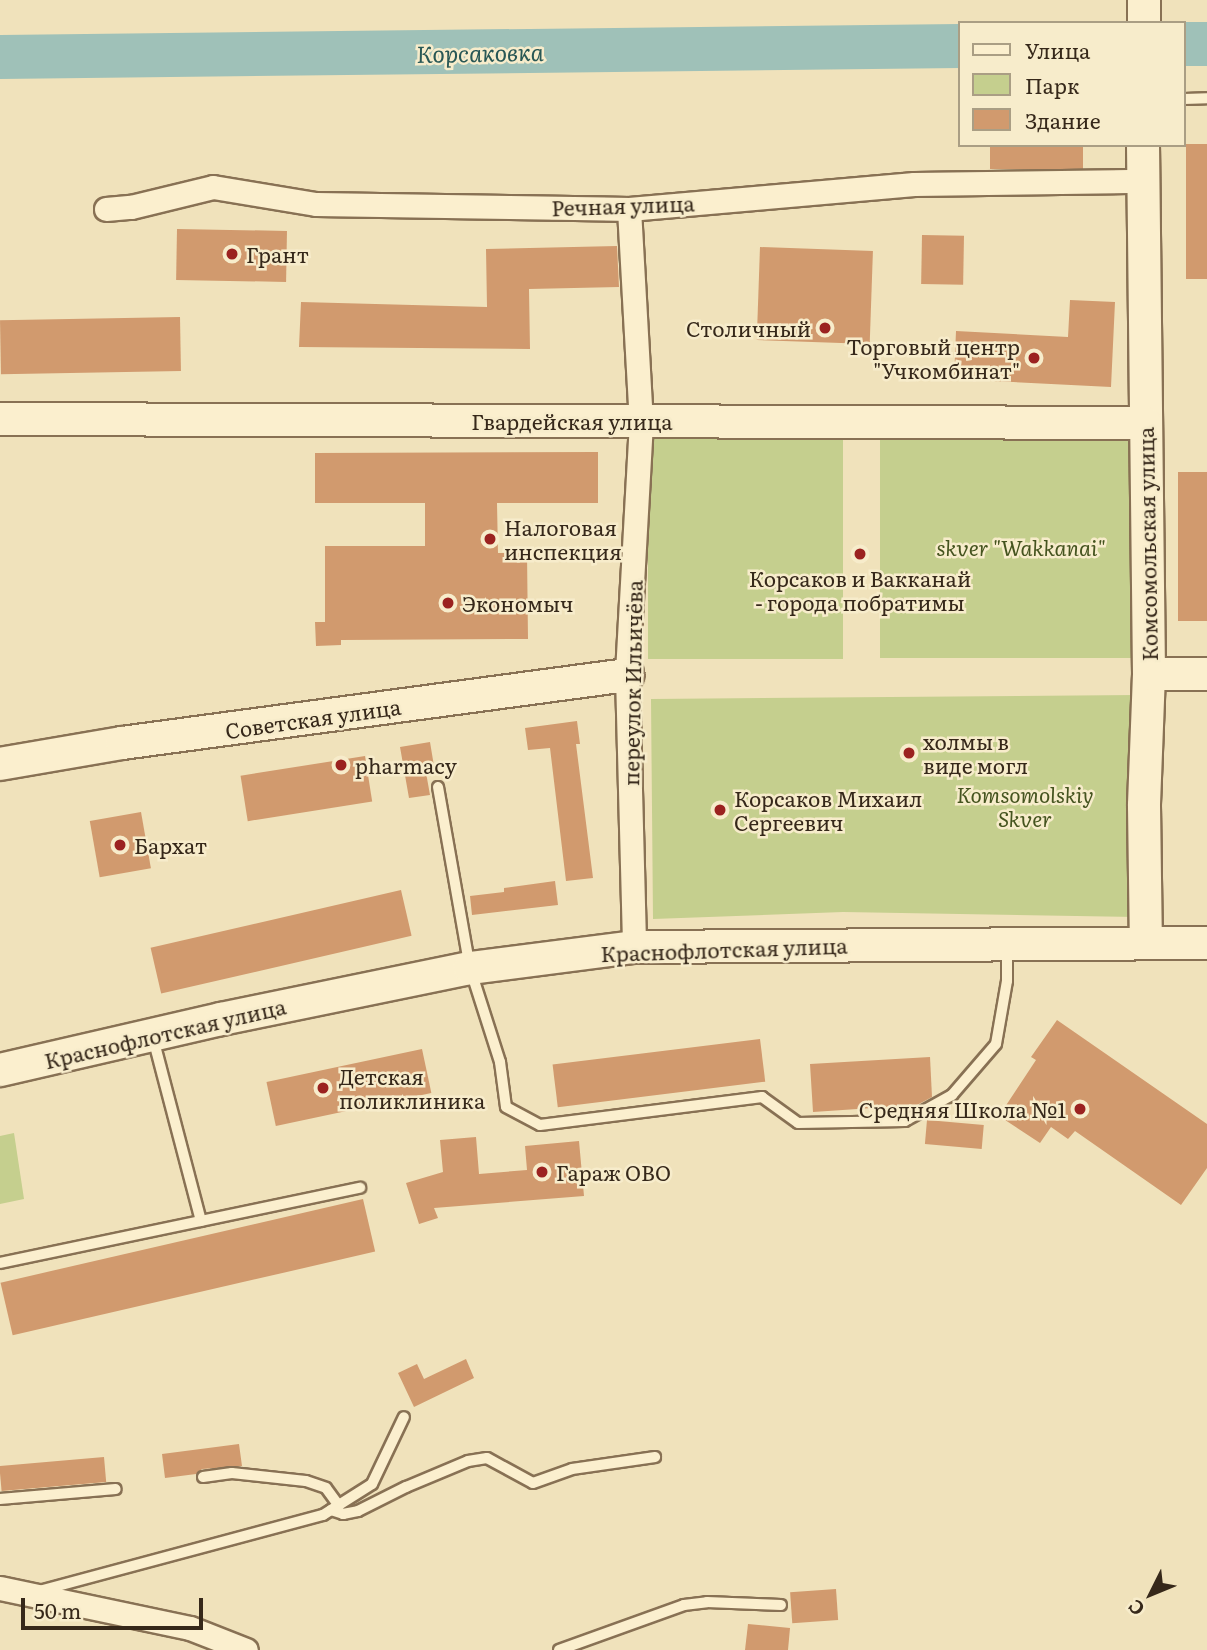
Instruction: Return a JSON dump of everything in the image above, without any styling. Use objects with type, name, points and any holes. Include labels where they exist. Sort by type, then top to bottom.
[{"type":"main road","name":"Комсомольская улица","points":[[1143,147],[1149,674],[1144,806],[1146,943]]},
{"type":"main road","name":"Гвардейская улица","points":[[0,419],[1145,423]]},
{"type":"main road","points":[[1149,674],[1207,674]]},
{"type":"main road","name":"Советская улица","points":[[0,764],[122,743],[627,676]]},
{"type":"main road","name":"Краснофлотская улица","points":[[0,1070],[470,968],[634,947],[1207,943]]},
{"type":"street","name":"Речная улица","points":[[106,209],[131,207],[213,187],[316,204],[629,209],[914,184],[1143,181]]},
{"type":"street","name":"переулок Ильичёва","points":[[629,209],[640,422],[627,676],[634,947]]},
{"type":"street","points":[[0,1588],[190,1628],[246,1650]]},
{"type":"lane","points":[[1186,99],[1207,99]]},
{"type":"lane","points":[[438,788],[470,968],[500,1062],[506,1107],[540,1125],[762,1097],[798,1122],[905,1121],[952,1095],[996,1044],[1007,981],[1007,944]]},
{"type":"lane","points":[[152,1035],[201,1221]]},
{"type":"lane","points":[[0,1263],[360,1188]]},
{"type":"lane","points":[[30,1593],[240,1538],[335,1508],[372,1484],[404,1417]]},
{"type":"lane","points":[[203,1477],[232,1473],[306,1482],[326,1488],[335,1508],[343,1514],[358,1511],[468,1461],[487,1458],[533,1483],[572,1469],[655,1457]]},
{"type":"lane","points":[[0,1499],[116,1489]]},
{"type":"lane","points":[[559,1650],[684,1605],[707,1602],[781,1605]]},
{"type":"green space","points":[[648,437],[843,437],[843,659],[648,659]]},
{"type":"green space","name":"skver \"Wakkanai\"","points":[[880,438],[1133,438],[1133,658],[880,658]]},
{"type":"green space","name":"Komsomolskiy Skver","points":[[1136,695],[1136,917],[843,912],[653,919],[651,699]]},
{"type":"green space","points":[[14,1133],[24,1199],[0,1204],[0,1136]]},
{"type":"building","points":[[1186,144],[1207,144],[1207,279],[1186,279]]},
{"type":"building","points":[[990,147],[1083,147],[1083,169],[990,169]]},
{"type":"building","name":"Грант","points":[[177,229],[287,231],[286,282],[176,280]]},
{"type":"building","points":[[922,235],[964,236],[963,285],[921,284]]},
{"type":"building","points":[[617,246],[619,287],[529,289],[530,349],[299,347],[301,302],[487,307],[486,249]]},
{"type":"building","points":[[760,247],[873,251],[870,344],[757,340]]},
{"type":"building","name":"Торговый центр \"Учкомбинат\"","points":[[1070,300],[1115,302],[1111,387],[954,379],[956,331],[1068,337]]},
{"type":"building","points":[[180,317],[181,371],[1,374],[0,320]]},
{"type":"building","points":[[598,452],[598,503],[497,503],[498,553],[527,553],[528,639],[341,640],[341,645],[316,646],[315,622],[325,622],[325,546],[425,546],[425,503],[315,503],[315,453]]},
{"type":"building","points":[[1178,472],[1207,472],[1207,621],[1178,621]]},
{"type":"building","points":[[577,721],[580,744],[576,744],[593,878],[566,881],[550,748],[528,750],[525,728]]},
{"type":"building","points":[[430,742],[434,766],[425,767],[430,795],[409,798],[400,747]]},
{"type":"building","points":[[365,756],[372,801],[248,821],[241,776]]},
{"type":"building","name":"Бархат","points":[[141,812],[151,868],[100,877],[90,821]]},
{"type":"building","points":[[555,881],[558,905],[472,915],[470,896]]},
{"type":"building","points":[[401,890],[412,936],[161,994],[151,948]]},
{"type":"building","points":[[1057,1020],[1207,1124],[1207,1168],[1181,1205],[1075,1131],[1068,1139],[1051,1127],[1040,1143],[999,1116],[1036,1060],[1031,1057]]},
{"type":"building","points":[[760,1039],[765,1082],[558,1107],[553,1064]]},
{"type":"building","points":[[422,1049],[431,1093],[276,1126],[266,1082]]},
{"type":"building","points":[[930,1057],[932,1097],[917,1105],[813,1112],[810,1064]]},
{"type":"building","points":[[927,1120],[984,1125],[982,1149],[925,1144]]},
{"type":"building","name":"Гараж ОВО","points":[[476,1137],[479,1174],[527,1170],[525,1146],[579,1141],[584,1196],[434,1208],[438,1218],[419,1224],[406,1183],[443,1172],[440,1140]]},
{"type":"building","points":[[363,1199],[375,1252],[13,1335],[1,1283]]},
{"type":"building","points":[[466,1359],[474,1378],[414,1407],[398,1373],[417,1364],[424,1379]]},
{"type":"building","points":[[239,1444],[242,1466],[202,1469],[196,1474],[165,1478],[162,1454]]},
{"type":"building","points":[[104,1457],[106,1482],[2,1491],[0,1466]]},
{"type":"building","points":[[836,1589],[838,1620],[792,1623],[790,1592]]},
{"type":"building","points":[[748,1624],[790,1628],[788,1650],[745,1650]]},
{"type":"waterway","name":"Корсаковка","points":[[1186,44],[1207,44]]},
{"type":"waterway","name":"Корсаковка","points":[[0,57],[958,46]]},
{"type":"place","name":"Грант","points":[[232,254]]},
{"type":"place","name":"Столичный","points":[[825,328]]},
{"type":"place","name":"Торговый центр \"Учкомбинат\"","points":[[1034,358]]},
{"type":"place","name":"Налоговая инспекция","points":[[490,539]]},
{"type":"place","name":"Корсаков и Вакканай - города побратимы","points":[[860,554]]},
{"type":"place","name":"Экономыч","points":[[448,603]]},
{"type":"place","name":"холмы в виде могл","points":[[909,753]]},
{"type":"place","name":"pharmacy","points":[[341,765]]},
{"type":"place","name":"Корсаков Михаил Сергеевич","points":[[720,810]]},
{"type":"place","name":"Бархат","points":[[120,845]]},
{"type":"place","name":"Детская поликлиника","points":[[323,1088]]},
{"type":"place","name":"Средняя Школа №1","points":[[1080,1109]]},
{"type":"place","name":"Гараж ОВО","points":[[542,1172]]}]
